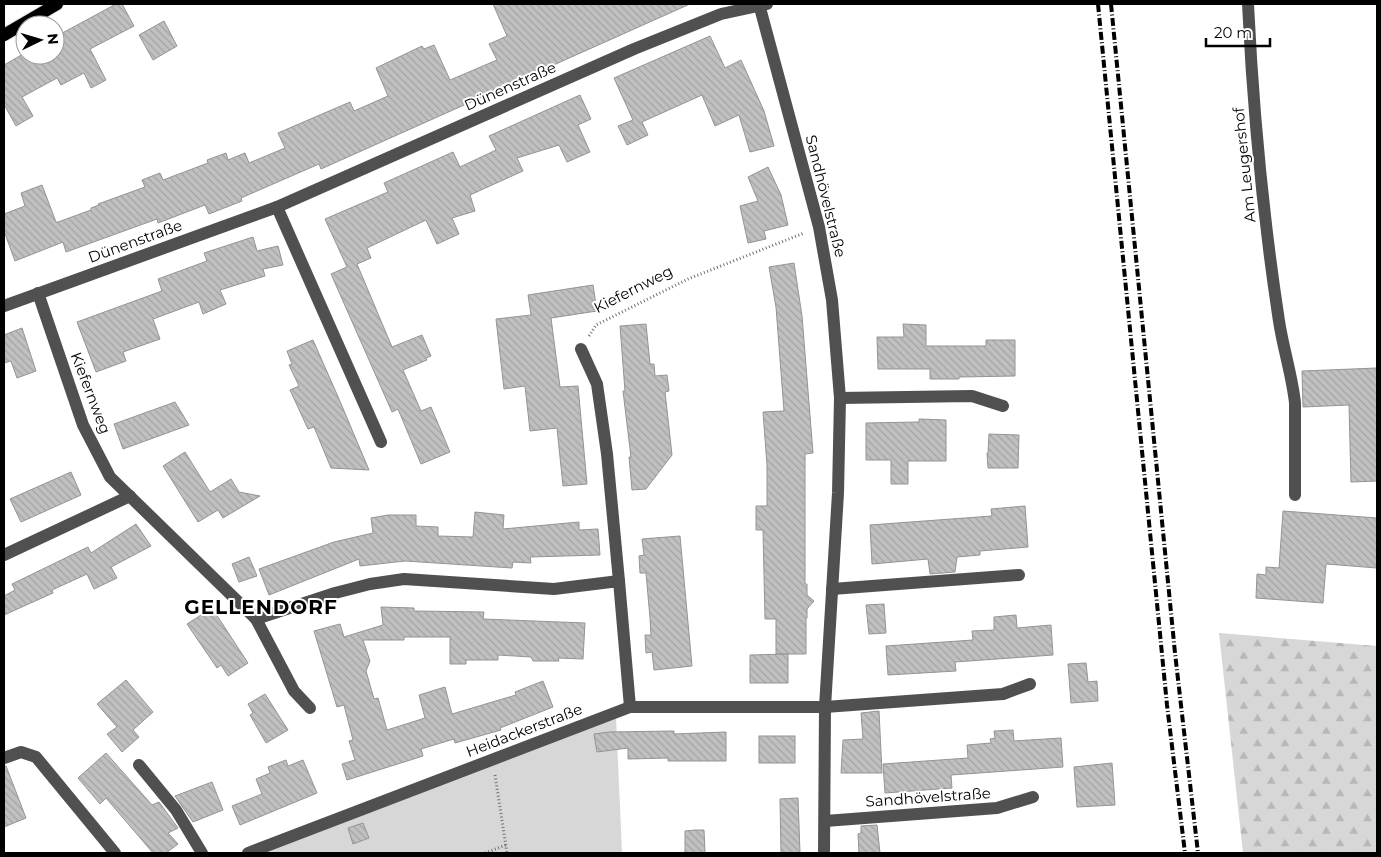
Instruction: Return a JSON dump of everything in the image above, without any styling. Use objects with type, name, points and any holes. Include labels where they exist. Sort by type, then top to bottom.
[{"type":"main road","points":[[4,35],[56,4]]},
{"type":"street","name":"Dünenstraße","points":[[4,306],[277,206],[634,49],[721,14],[762,4]]},
{"type":"street","name":"Sandhövelstraße","points":[[762,4],[819,227],[832,300],[840,398],[838,494],[825,707],[824,853]]},
{"type":"street","name":"Am Leugershof","points":[[1248,4],[1251,61],[1265,214],[1279,323],[1294,388],[1295,495]]},
{"type":"street","points":[[277,206],[381,442]]},
{"type":"street","name":"Kiefernweg","points":[[38,293],[82,425],[110,477],[256,619],[294,691],[310,708]]},
{"type":"street","points":[[581,349],[597,384],[608,454],[630,707]]},
{"type":"street","points":[[840,398],[972,396],[1003,406]]},
{"type":"street","points":[[4,555],[130,496]]},
{"type":"street","points":[[832,589],[1019,575]]},
{"type":"street","points":[[256,619],[335,593],[370,584],[404,580],[554,589],[619,581]]},
{"type":"street","points":[[825,707],[1003,694],[1030,684]]},
{"type":"street","name":"Heidackerstraße","points":[[248,853],[630,707],[825,707]]},
{"type":"street","points":[[4,758],[21,752],[36,756],[115,853]]},
{"type":"street","points":[[139,765],[176,810],[202,853]]},
{"type":"street","name":"Sandhövelstraße","points":[[825,821],[998,808],[1033,797]]},
{"type":"path","name":"Kiefernweg","points":[[581,349],[596,325],[688,279],[819,227]]},
{"type":"path","points":[[493,759],[507,853]]},
{"type":"path","points":[[485,853],[506,845]]},
{"type":"green space","points":[[1219,633],[1377,646],[1377,853],[1243,853]]},
{"type":"green space","points":[[616,717],[622,853],[260,853]]},
{"type":"building","points":[[116,4],[122,4],[134,26],[90,49],[106,80],[91,88],[84,73],[61,85],[57,78],[22,97],[33,116],[16,126],[4,107],[4,65],[15,59],[15,65],[65,65],[65,32]]},
{"type":"building","points":[[493,4],[690,4],[321,169],[319,164],[241,198],[242,201],[209,214],[205,205],[158,223],[157,219],[66,252],[63,242],[15,261],[4,231],[4,214],[25,206],[21,193],[42,185],[56,222],[58,222],[91,210],[91,208],[98,204],[145,187],[142,180],[160,173],[163,180],[208,163],[207,160],[226,153],[228,160],[245,153],[249,163],[285,148],[278,133],[350,102],[354,111],[388,96],[376,68],[422,46],[424,49],[434,45],[450,80],[497,60],[489,44],[507,36]]},
{"type":"building","points":[[164,21],[177,46],[153,60],[139,35]]},
{"type":"building","points":[[710,36],[725,68],[741,60],[764,111],[774,146],[750,152],[739,115],[715,126],[702,95],[642,122],[648,135],[627,145],[618,126],[633,120],[614,78]]},
{"type":"building","points":[[580,95],[591,119],[578,125],[590,152],[567,162],[559,145],[517,158],[523,171],[470,195],[475,211],[452,218],[459,234],[437,244],[426,220],[367,248],[371,258],[357,264],[392,347],[422,335],[431,356],[426,358],[427,360],[403,370],[421,411],[431,407],[450,452],[421,464],[398,409],[392,412],[331,274],[347,267],[325,219],[388,192],[384,183],[453,152],[460,167],[496,150],[489,136]]},
{"type":"building","points":[[768,167],[781,195],[788,225],[764,231],[766,239],[748,243],[740,206],[758,201],[748,177]]},
{"type":"building","points":[[253,237],[257,251],[278,246],[283,265],[263,269],[265,276],[220,290],[226,304],[203,314],[199,302],[153,319],[160,339],[123,352],[126,361],[96,372],[77,322],[162,291],[158,279],[207,261],[204,253]]},
{"type":"building","points":[[794,263],[802,316],[813,453],[805,454],[805,584],[807,584],[807,595],[814,601],[807,609],[806,654],[776,654],[776,619],[765,619],[763,530],[756,530],[756,506],[767,506],[767,465],[763,412],[784,411],[776,307],[769,267]]},
{"type":"building","points":[[593,285],[597,311],[551,318],[560,387],[578,386],[587,484],[563,486],[557,428],[530,431],[525,386],[504,389],[496,319],[531,315],[528,295]]},
{"type":"building","points":[[646,324],[650,364],[654,364],[655,376],[667,375],[669,391],[665,392],[672,455],[646,489],[632,490],[629,457],[631,457],[623,391],[625,391],[620,326]]},
{"type":"building","points":[[903,324],[926,325],[926,346],[986,346],[986,340],[1015,340],[1015,376],[930,379],[930,369],[878,369],[877,337],[904,337]]},
{"type":"building","points":[[22,328],[36,371],[17,378],[11,361],[4,363],[4,335]]},
{"type":"building","points":[[313,340],[369,470],[331,468],[314,427],[308,429],[290,390],[299,386],[289,365],[292,364],[287,351]]},
{"type":"building","points":[[1377,368],[1377,481],[1351,482],[1349,405],[1303,407],[1302,371]]},
{"type":"building","points":[[175,402],[189,425],[123,449],[114,424]]},
{"type":"building","points":[[919,419],[946,420],[946,461],[908,461],[908,484],[891,484],[891,460],[866,460],[866,423],[919,422]]},
{"type":"building","points":[[989,434],[1019,435],[1018,468],[988,468]]},
{"type":"building","points":[[185,452],[210,492],[231,479],[239,492],[260,496],[223,518],[218,510],[198,522],[163,466]]},
{"type":"building","points":[[71,472],[81,495],[21,522],[10,499]]},
{"type":"building","points":[[1025,506],[1028,547],[980,551],[980,555],[957,557],[955,572],[930,574],[928,559],[872,564],[870,525],[992,516],[991,509]]},
{"type":"building","points":[[1283,511],[1377,518],[1377,568],[1326,564],[1323,603],[1256,598],[1257,574],[1266,575],[1266,567],[1279,568]]},
{"type":"building","points":[[475,512],[504,515],[503,529],[579,522],[579,530],[598,529],[600,555],[530,557],[531,563],[513,562],[512,568],[405,561],[360,566],[359,559],[269,595],[259,569],[334,542],[373,533],[371,518],[388,515],[416,515],[416,526],[438,527],[438,536],[473,537]]},
{"type":"building","points":[[136,524],[151,546],[111,567],[117,578],[94,589],[87,574],[52,590],[53,593],[4,615],[4,596],[15,590],[12,584],[88,547],[91,553]]},
{"type":"building","points":[[680,536],[692,666],[654,670],[652,652],[646,653],[645,635],[651,635],[646,573],[640,573],[639,556],[644,555],[642,539]]},
{"type":"building","points":[[249,557],[257,576],[239,582],[232,564]]},
{"type":"building","points":[[884,604],[886,633],[869,634],[866,605]]},
{"type":"building","points":[[381,607],[414,608],[414,611],[484,612],[483,619],[585,623],[583,659],[558,658],[559,661],[533,661],[531,657],[498,655],[498,660],[466,660],[466,664],[450,664],[450,637],[404,637],[404,640],[363,640],[370,661],[366,671],[374,699],[378,698],[387,730],[425,718],[419,695],[445,687],[452,714],[516,695],[515,692],[543,681],[553,707],[500,728],[501,730],[455,743],[454,739],[421,749],[423,756],[347,780],[342,764],[355,760],[349,741],[353,740],[344,705],[337,707],[314,631],[340,624],[344,637],[383,625]]},
{"type":"building","points":[[212,608],[248,663],[228,676],[221,665],[217,668],[187,624]]},
{"type":"building","points":[[1016,615],[1017,628],[1051,625],[1053,655],[955,662],[956,671],[888,675],[886,646],[973,640],[972,631],[994,630],[994,617]]},
{"type":"building","points":[[788,654],[788,683],[750,683],[750,655]]},
{"type":"building","points":[[1086,663],[1088,682],[1097,681],[1098,701],[1071,703],[1068,664]]},
{"type":"building","points":[[126,680],[153,712],[133,730],[139,737],[122,752],[107,734],[117,727],[97,704]]},
{"type":"building","points":[[265,694],[288,730],[266,743],[250,715],[253,713],[248,704]]},
{"type":"building","points":[[879,711],[882,773],[841,773],[843,740],[863,739],[861,713]]},
{"type":"building","points":[[1013,730],[1014,741],[1061,738],[1063,767],[951,775],[952,788],[885,793],[883,764],[968,758],[967,745],[991,743],[990,739],[995,738],[994,731]]},
{"type":"building","points":[[674,731],[674,734],[726,732],[726,761],[668,761],[668,758],[628,759],[628,748],[597,752],[594,734],[609,732]]},
{"type":"building","points":[[759,736],[795,736],[795,763],[759,763]]},
{"type":"building","points":[[106,753],[152,805],[159,802],[178,828],[168,833],[178,844],[166,853],[153,853],[106,798],[100,804],[78,778]]},
{"type":"building","points":[[286,760],[288,766],[303,760],[317,793],[240,825],[232,806],[262,794],[256,779],[270,773],[268,767]]},
{"type":"building","points":[[1112,763],[1115,805],[1077,807],[1074,767]]},
{"type":"building","points":[[4,766],[6,766],[26,818],[4,827]]},
{"type":"building","points":[[212,782],[223,810],[193,822],[175,796]]},
{"type":"building","points":[[798,798],[800,853],[781,853],[780,799]]},
{"type":"building","points":[[363,823],[369,838],[353,844],[348,828]]},
{"type":"building","points":[[877,825],[880,853],[859,853],[858,834],[861,833],[861,826]]},
{"type":"building","points":[[704,830],[705,853],[685,853],[685,831]]},
{"type":"railway","points":[[1098,4],[1167,705],[1185,853]]},
{"type":"railway","points":[[1111,4],[1175,653],[1198,853]]},
{"type":"district","name":"GELLENDORF","points":[[261,607]]}]
